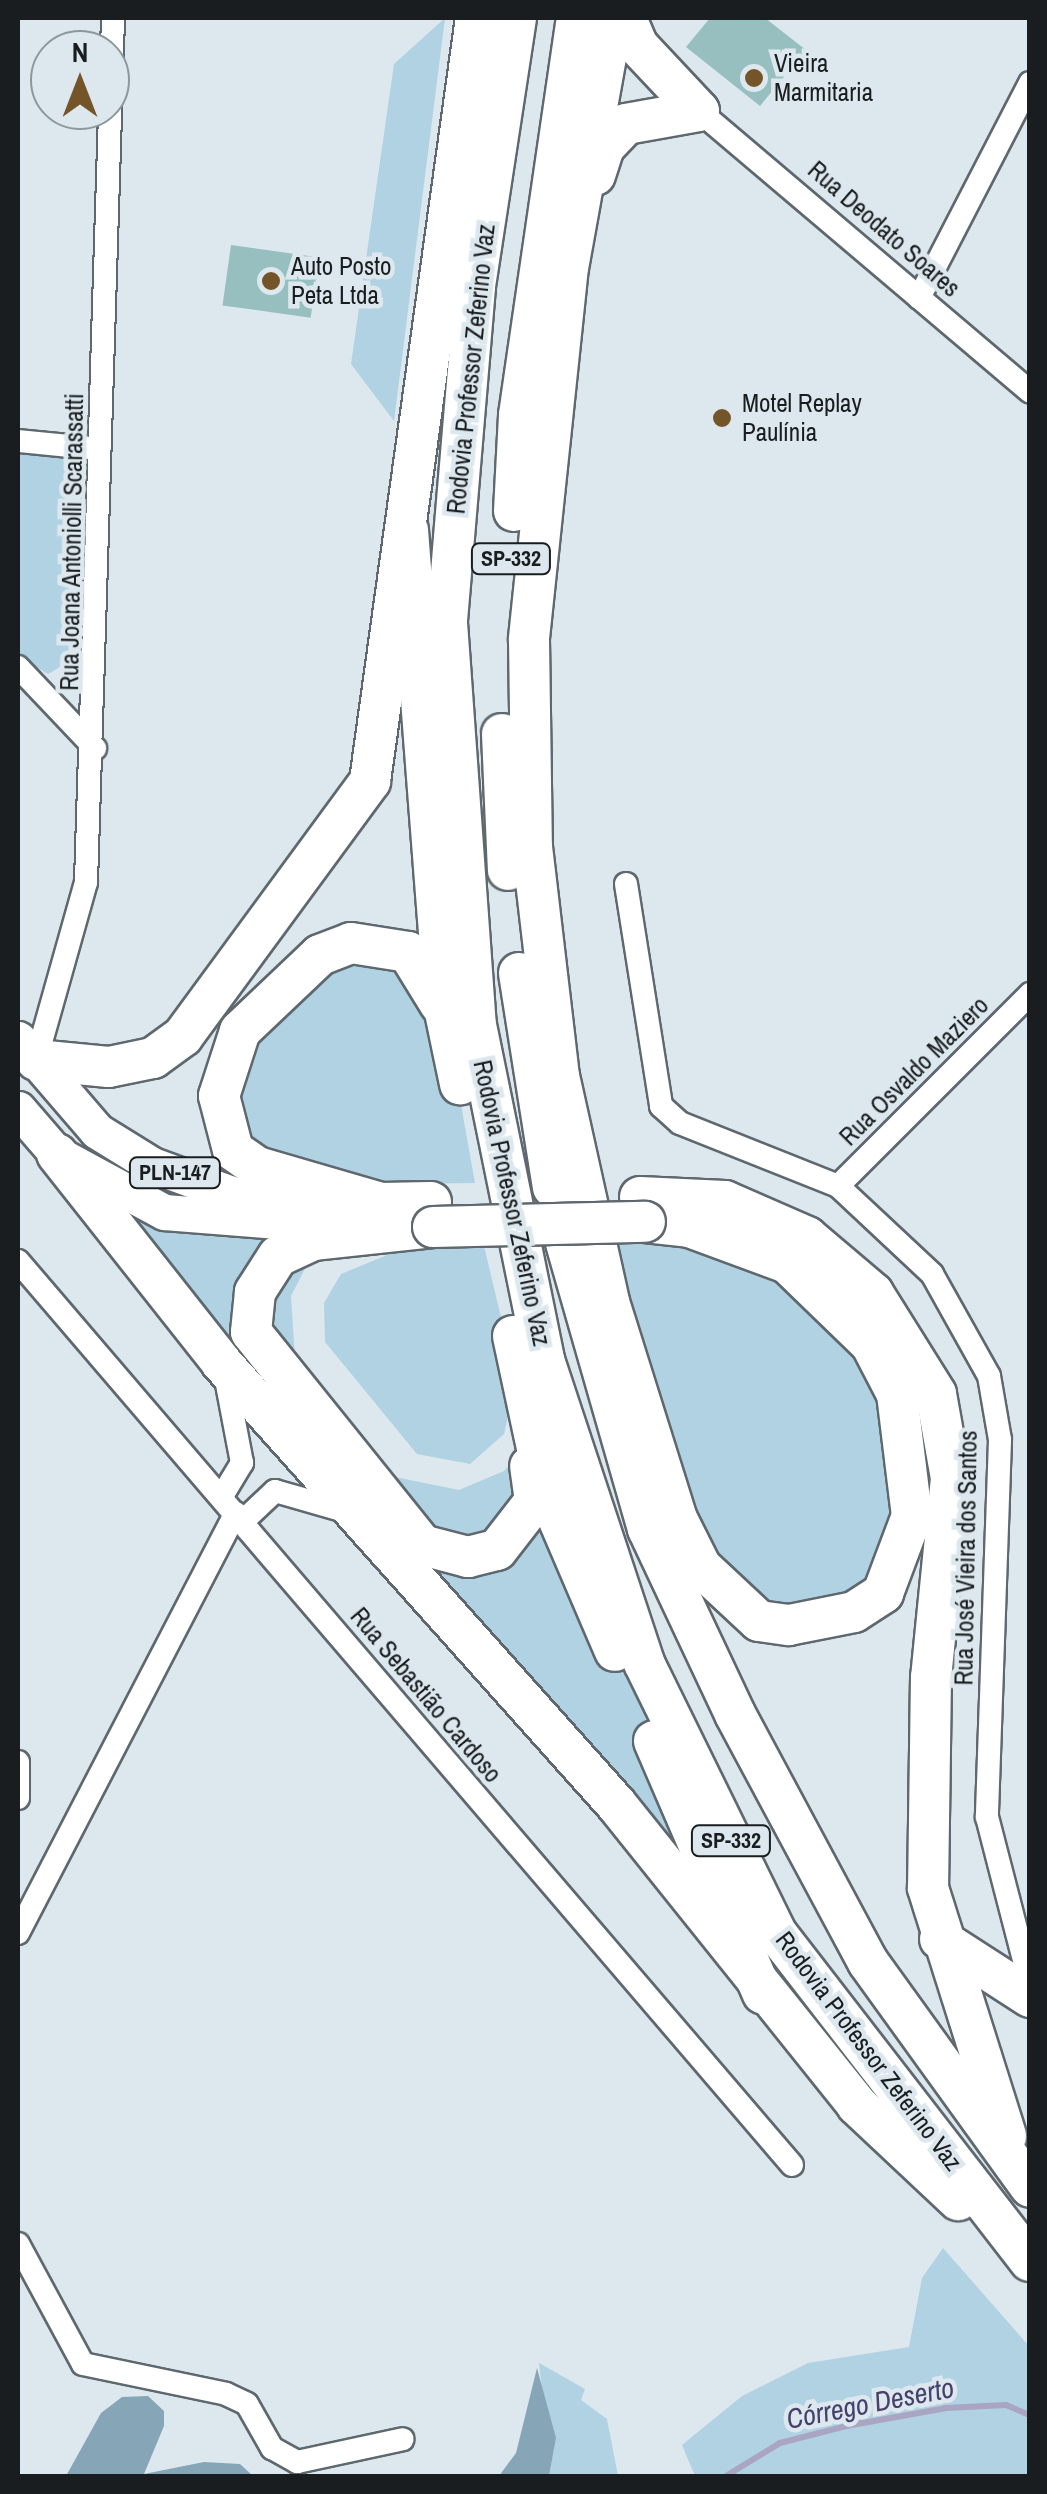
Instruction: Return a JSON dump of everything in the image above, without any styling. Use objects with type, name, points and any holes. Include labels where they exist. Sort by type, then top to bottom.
[{"type":"highway","points":[[27,1050],[109,1067],[153,1058],[183,1036],[337,838],[370,781],[408,530],[476,18]]},
{"type":"highway","name":"Rodovia Professor Zeferino Vaz","points":[[516,18],[476,286],[447,623],[476,1025],[544,1360],[644,1664],[777,1934],[1030,2264]]},
{"type":"highway","name":"Rodovia Professor Zeferino Vaz","points":[[577,18],[519,415],[499,794],[533,1103],[585,1328],[648,1529],[810,1865],[1025,2182]]},
{"type":"highway","points":[[613,18],[568,266],[525,744],[575,1169],[652,1445],[701,1566],[759,1621],[789,1625],[854,1612],[884,1592],[912,1516],[897,1394],[871,1344],[788,1263],[640,1209]]},
{"type":"highway","points":[[626,18],[638,46],[699,111]]},
{"type":"highway","points":[[568,266],[604,147],[626,124],[699,111]]},
{"type":"highway","points":[[408,530],[445,1012],[546,1490],[763,1994]]},
{"type":"highway","points":[[412,1215],[285,1178],[233,1150],[219,1096],[224,1065],[272,1000],[320,955],[350,943],[408,952],[445,1012]]},
{"type":"highway","points":[[58,1154],[220,1362],[617,1805],[763,1994],[857,2104],[1030,2264]]},
{"type":"highway","points":[[524,1387],[534,1501],[523,1525],[497,1550],[468,1557],[422,1545],[251,1332],[255,1292],[278,1256],[313,1240],[412,1215],[640,1209],[725,1200],[807,1237],[873,1294],[936,1394],[951,1478],[925,1797],[940,1939],[1025,2182]]},
{"type":"highway","points":[[940,1939],[1030,1997]]},
{"type":"main road","name":"PLN-147","points":[[27,1050],[97,1132],[152,1164],[237,1196],[412,1215]]},
{"type":"main road","points":[[18,1109],[58,1154],[164,1212],[412,1215]]},
{"type":"street","name":"Rua Joana Antoniolli Scarassatti","points":[[27,1050],[86,882],[96,748],[99,448],[113,18]]},
{"type":"street","points":[[919,298],[1030,83]]},
{"type":"street","name":"Rua Deodato Soares","points":[[699,111],[1030,392]]},
{"type":"street","points":[[18,440],[99,448]]},
{"type":"street","points":[[18,667],[96,748]]},
{"type":"street","name":"Rua José Vieira dos Santos","points":[[626,884],[662,1106],[680,1123],[838,1186],[932,1274],[989,1376],[1000,1440],[987,1817],[1030,1983]]},
{"type":"street","name":"Rua Osvaldo Maziero","points":[[838,1186],[1030,994]]},
{"type":"street","name":"Rua Sebastião Cardoso","points":[[18,1261],[792,2165]]},
{"type":"street","points":[[18,1933],[234,1510],[242,1463],[242,1431],[220,1362]]},
{"type":"street","points":[[234,1510],[294,1490],[358,1519]]},
{"type":"street","points":[[18,1798],[20,1764]]},
{"type":"street","points":[[18,2244],[83,2364],[226,2394],[246,2404],[272,2448],[297,2462],[403,2440]]},
{"type":"shaded area","points":[[445,18],[394,421],[351,364],[394,64]]},
{"type":"shaded area","points":[[18,453],[78,459],[83,473],[75,658],[48,674],[18,656]]},
{"type":"shaded area","points":[[344,960],[390,961],[446,1021],[475,1183],[403,1184],[283,1164],[241,1127],[237,1061],[316,974]]},
{"type":"shaded area","points":[[101,1194],[294,1234],[312,1255],[291,1296],[295,1358],[395,1477],[459,1490],[504,1471],[525,1448],[772,1958],[759,1957]]},
{"type":"shaded area","points":[[640,1236],[774,1269],[872,1371],[900,1472],[887,1560],[849,1597],[783,1611],[723,1584],[662,1429],[613,1239]]},
{"type":"shaded area","points":[[414,1244],[484,1246],[516,1380],[504,1434],[470,1464],[417,1454],[325,1342],[324,1303],[341,1274]]},
{"type":"shaded area","points":[[943,2248],[1029,2346],[1029,2476],[695,2476],[682,2445],[742,2396],[808,2363],[909,2347],[922,2278]]},
{"type":"shaded area","points":[[539,2363],[585,2389],[581,2400],[607,2419],[618,2476],[549,2476],[556,2438],[546,2425]]},
{"type":"shaded area","points":[[537,2368],[556,2438],[549,2476],[499,2476],[516,2453]]},
{"type":"shaded area","points":[[148,2396],[164,2411],[164,2426],[144,2474],[204,2462],[240,2464],[253,2476],[66,2476],[101,2413],[122,2397]]},
{"type":"building","name":"Vieira Marmitaria","points":[[710,18],[765,18],[806,50],[760,106],[686,47]]},
{"type":"building","name":"Auto Posto Peta Ltda","points":[[231,245],[319,257],[311,318],[223,305]]},
{"type":"waterway","name":"Córrego Deserto","points":[[726,2476],[780,2443],[846,2426],[946,2408],[1006,2405],[1030,2415]]},
{"type":"place","name":"Vieira Marmitaria","points":[[754,78]]},
{"type":"place","name":"Auto Posto Peta Ltda","points":[[271,281]]},
{"type":"place","name":"Motel Replay Paulínia","points":[[722,418]]}]
